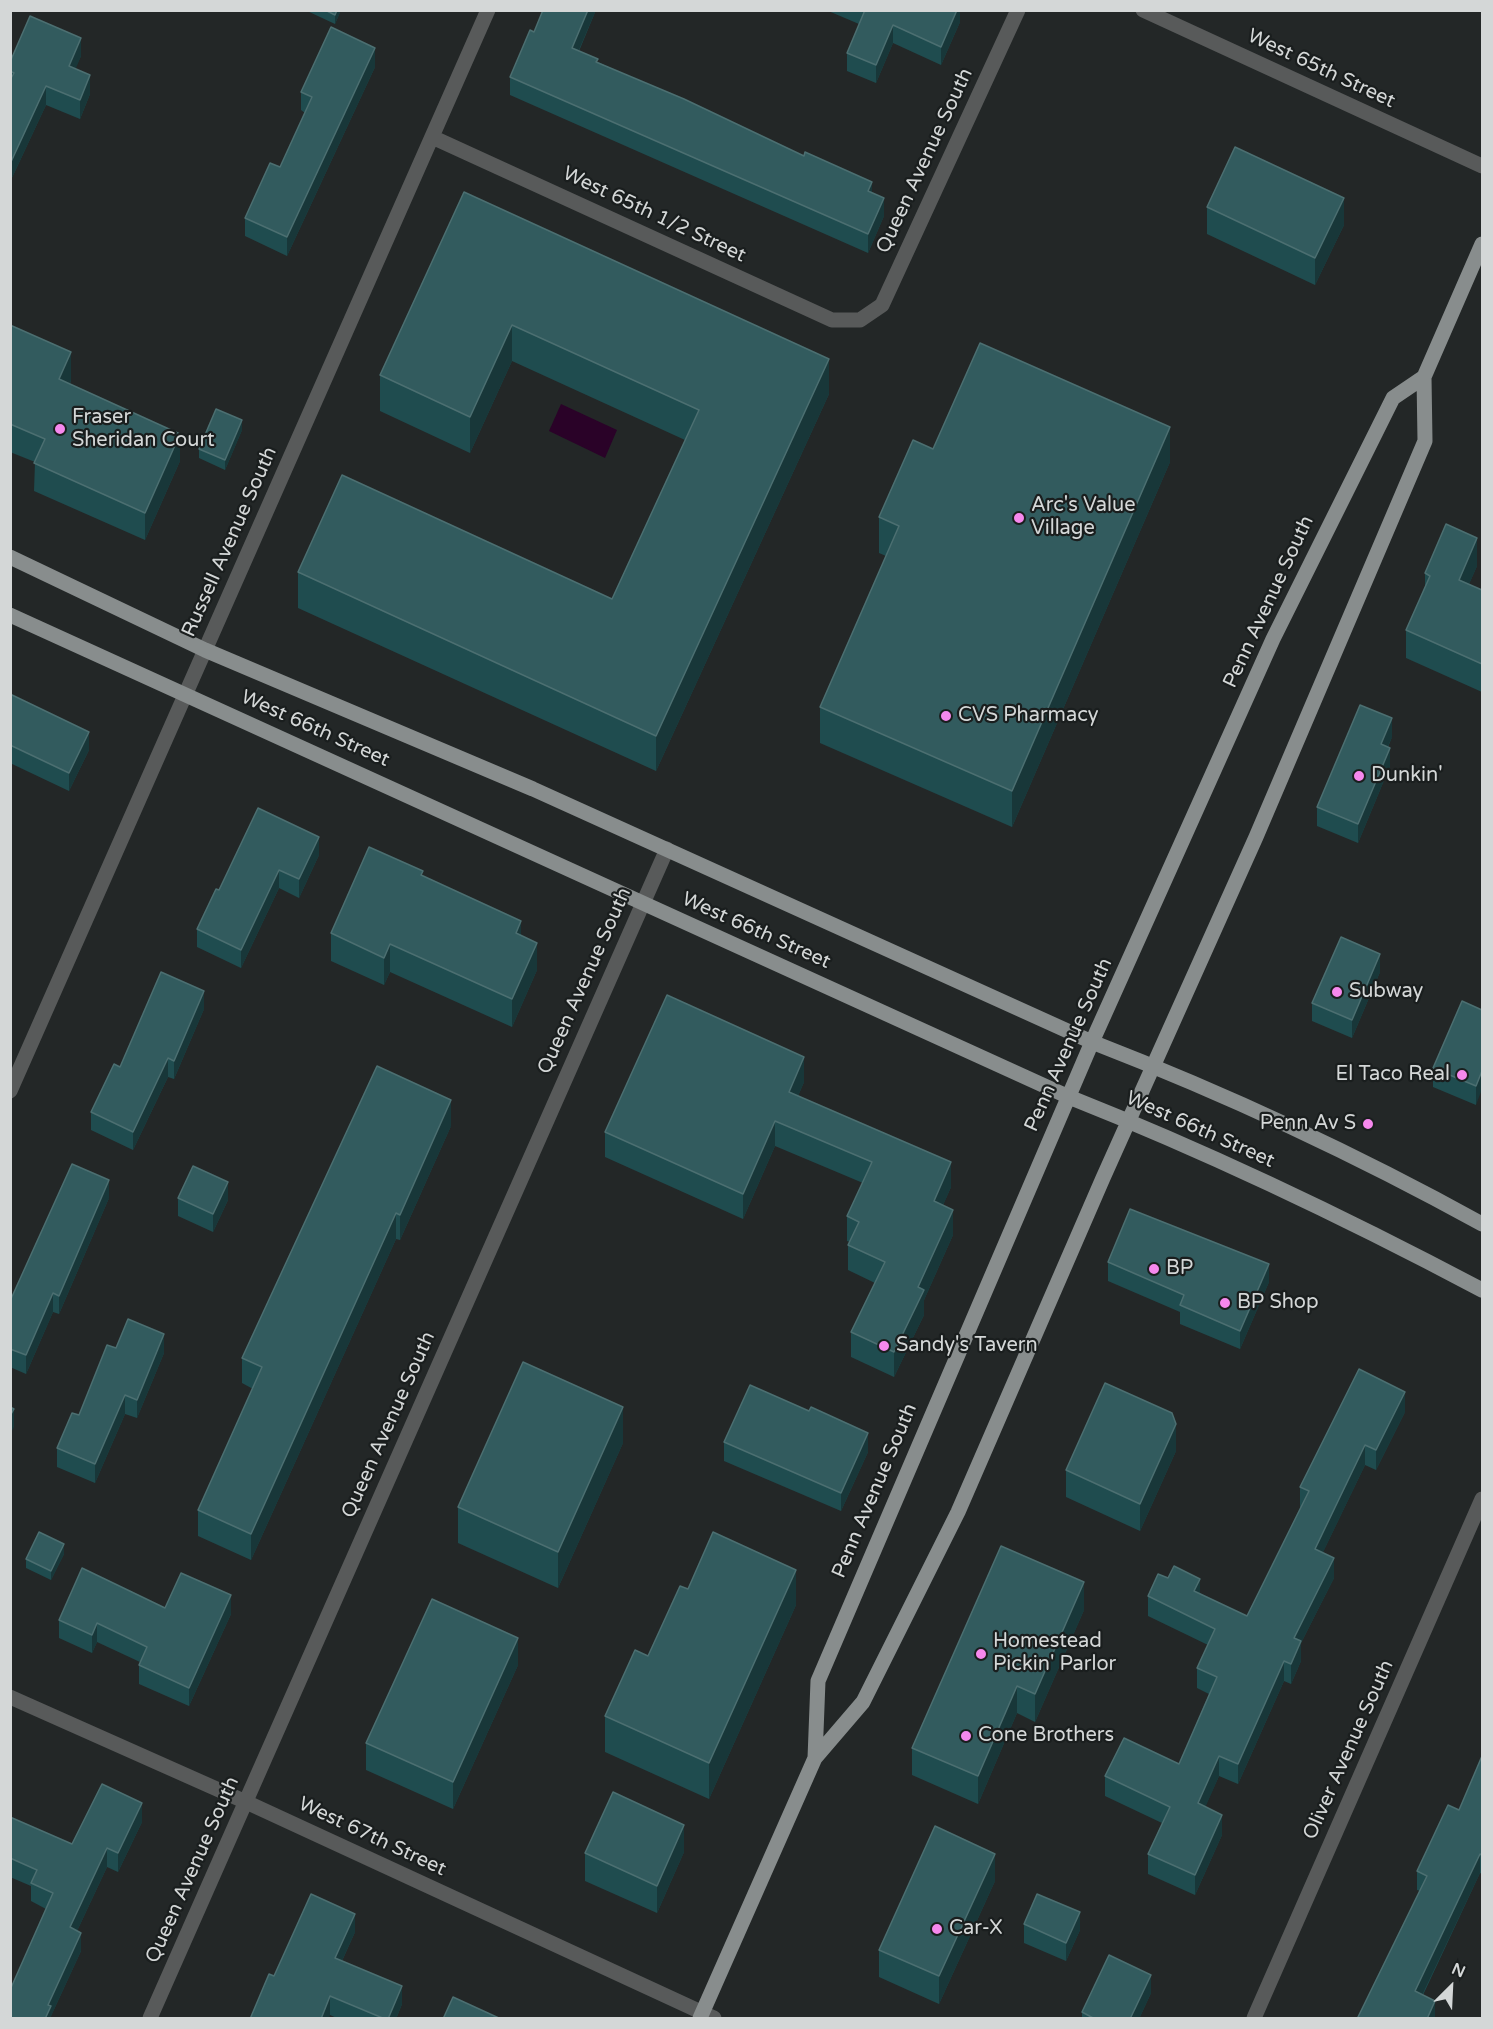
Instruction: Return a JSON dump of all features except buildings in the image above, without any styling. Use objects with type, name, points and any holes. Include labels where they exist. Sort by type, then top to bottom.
[{"type":"main road","name":"Penn Avenue South","points":[[706,2017],[815,1758],[863,1702],[958,1512],[1129,1120],[1256,837],[1425,441],[1424,377],[1482,244]]},
{"type":"main road","name":"Penn Avenue South","points":[[815,1758],[818,1681],[1092,1042],[1302,578],[1393,398],[1424,377]]},
{"type":"main road","name":"West 66th Street","points":[[10,557],[205,650],[533,789],[1092,1042],[1153,1066],[1316,1139],[1482,1224]]},
{"type":"main road","name":"West 66th Street","points":[[10,615],[186,693],[1069,1097],[1129,1120],[1366,1228],[1482,1290]]},
{"type":"street","name":"Russell Avenue South","points":[[10,1091],[488,10]]},
{"type":"street","name":"Queen Avenue South","points":[[860,320],[882,304],[1018,10]]},
{"type":"street","name":"West 65th Street","points":[[1143,10],[1482,166]]},
{"type":"street","name":"West 65th 1/2 Street","points":[[432,137],[832,320],[860,320]]},
{"type":"street","name":"Queen Avenue South","points":[[150,2019],[667,849]]},
{"type":"street","name":"Oliver Avenue South","points":[[1254,2019],[1482,1499]]},
{"type":"street","name":"West 67th Street","points":[[10,1697],[246,1802],[706,2017]]},
{"type":"shaded area","points":[[561,404],[617,430],[605,458],[549,431]]},
{"type":"place","name":"Fraser Sheridan Court","points":[[60,429]]},
{"type":"place","name":"Arc's Value Village","points":[[1019,518]]},
{"type":"place","name":"CVS Pharmacy","points":[[946,716]]},
{"type":"place","name":"Dunkin'","points":[[1359,776]]},
{"type":"place","name":"Subway","points":[[1337,992]]},
{"type":"place","name":"El Taco Real","points":[[1462,1075]]},
{"type":"place","name":"Penn Av S","points":[[1368,1124]]},
{"type":"place","name":"BP","points":[[1154,1269]]},
{"type":"place","name":"BP Shop","points":[[1225,1303]]},
{"type":"place","name":"Sandy's Tavern","points":[[884,1346]]},
{"type":"place","name":"Homestead Pickin' Parlor","points":[[981,1654]]},
{"type":"place","name":"Cone Brothers","points":[[966,1736]]},
{"type":"place","name":"Car-X","points":[[937,1929]]}]
